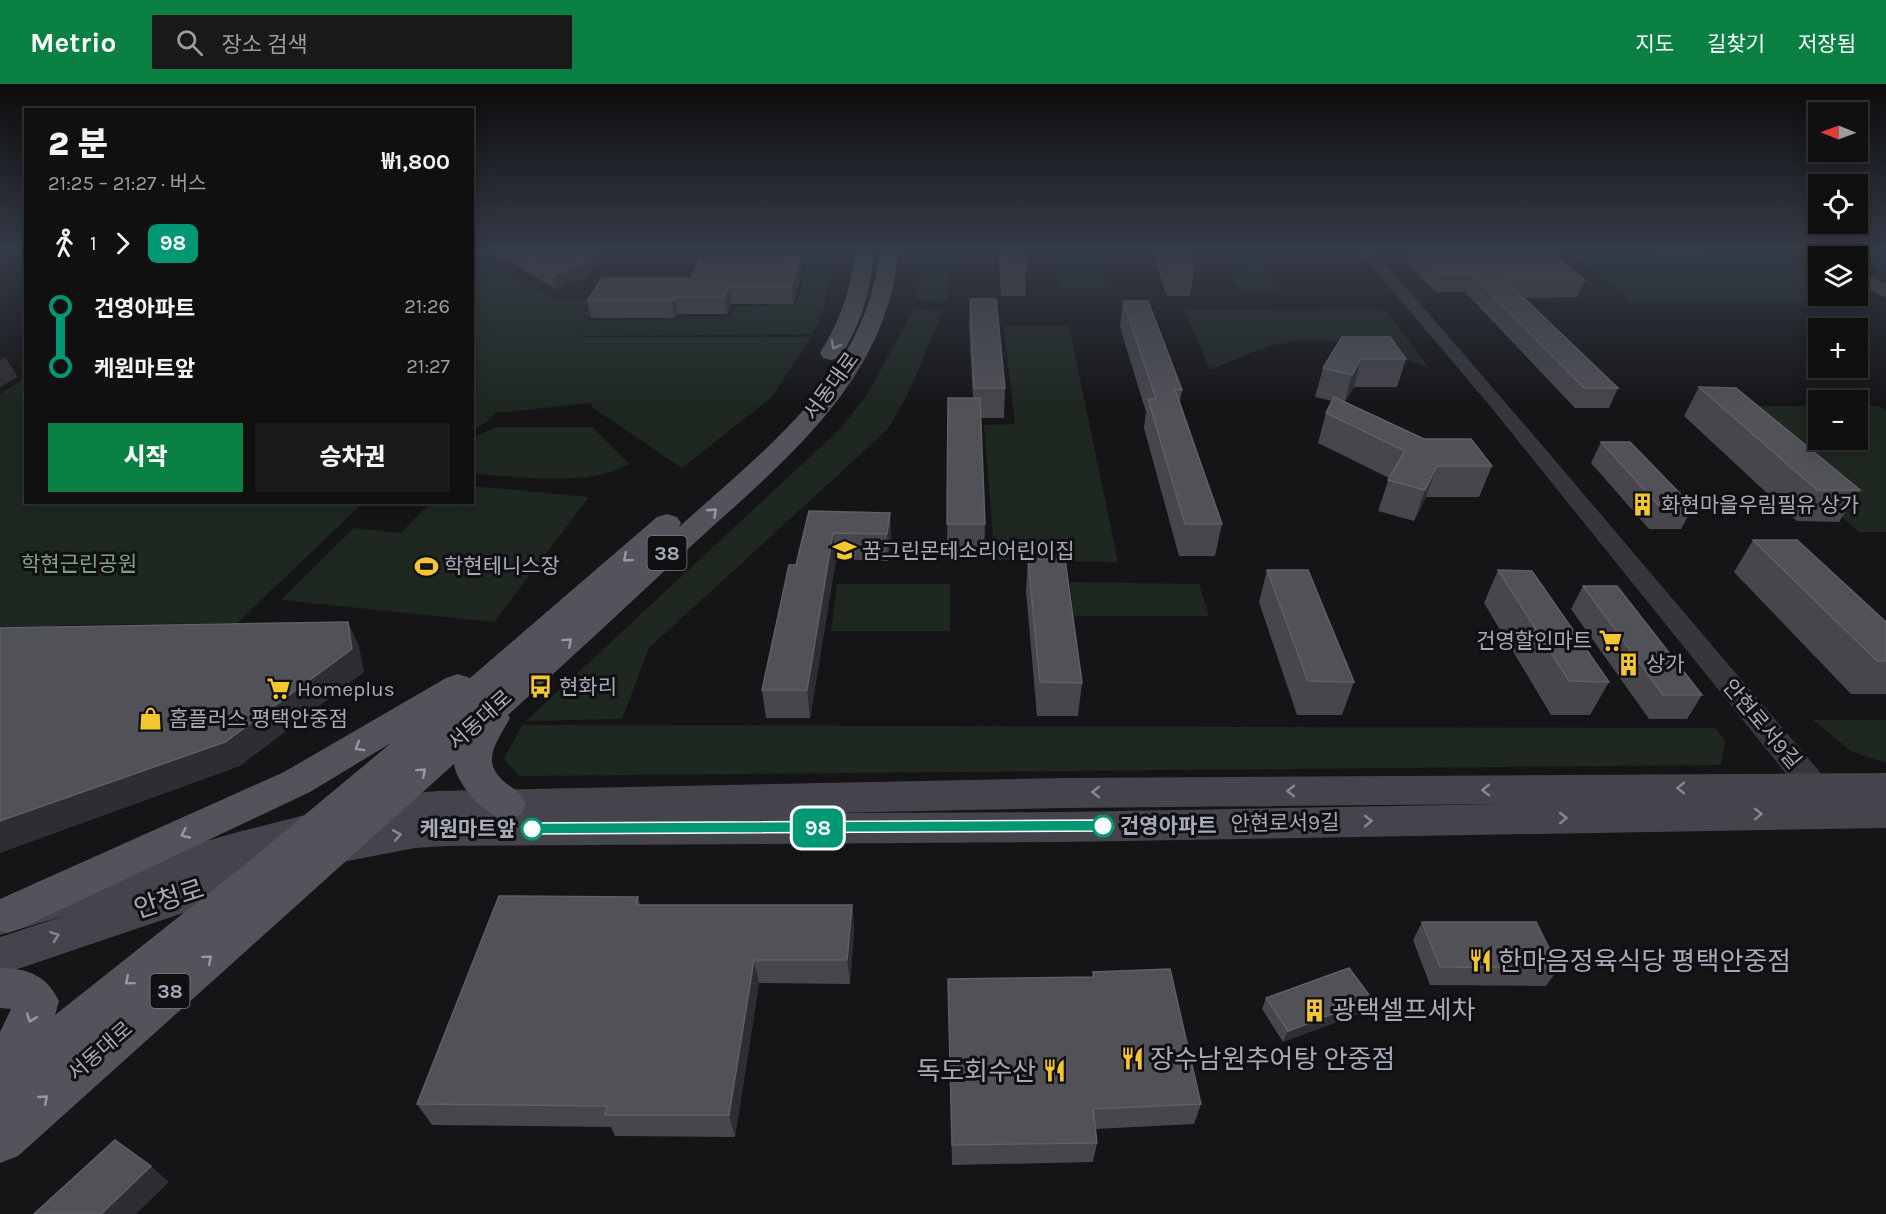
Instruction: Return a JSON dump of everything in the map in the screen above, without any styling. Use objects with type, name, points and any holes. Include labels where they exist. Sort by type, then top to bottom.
[{"type":"main road","name":"서동대로","points":[[0,1138],[328,836],[370,780],[441,722],[772,431],[803,396],[834,349],[851,316],[855,303]]},
{"type":"main road","name":"서동대로","points":[[328,836],[379,811],[759,469],[797,432],[829,396],[878,312],[881,303]]},
{"type":"main road","points":[[4,916],[297,782],[534,639]]},
{"type":"main road","points":[[501,702],[480,739],[472,762],[476,776],[484,787],[507,804]]},
{"type":"main road","name":"서동대로","points":[[0,1089],[273,865]]},
{"type":"main road","points":[[0,988],[17,988],[29,992],[36,1001],[33,1016],[23,1037],[0,1071]]},
{"type":"street","name":"안현로서9길","points":[[1411,303],[1497,402],[1636,574],[1825,800]]},
{"type":"street","points":[[379,811],[507,804],[1064,793],[1825,800],[1886,787]]},
{"type":"street","name":"안현로서9길","points":[[328,836],[446,830],[1049,827],[1825,800],[1886,813]]},
{"type":"street","name":"안청로","points":[[0,956],[273,865],[328,836]]},
{"type":"street","name":"안청로","points":[[4,916],[328,836]]},
{"type":"green space","points":[[474,303],[597,303],[579,337],[811,337],[772,397],[682,468],[592,407],[590,394],[591,403],[495,413],[474,430]]},
{"type":"green space","points":[[797,303],[825,303],[813,334],[580,336],[589,320],[727,319],[736,306],[796,305]]},
{"type":"green space","points":[[914,309],[943,310],[908,394],[887,430],[649,648],[622,719],[526,721],[841,428],[868,393]]},
{"type":"green space","points":[[1184,309],[1386,310],[1429,368],[1353,344],[1314,340],[1294,341],[1267,347],[1210,370]]},
{"type":"green space","points":[[1004,326],[1069,326],[1118,562],[995,560],[984,425],[1015,424]]},
{"type":"green space","name":"학현근린공원","points":[[24,379],[24,504],[362,504],[237,623],[63,625],[0,637],[0,394]]},
{"type":"green space","points":[[1714,406],[1808,406],[1808,450],[1868,450],[1868,406],[1879,406],[1886,411],[1886,532],[1859,532]]},
{"type":"green space","points":[[497,427],[592,427],[629,464],[594,476],[574,478],[553,479],[474,474],[474,437]]},
{"type":"green space","name":"학현테니스장","points":[[474,486],[589,497],[494,622],[281,600],[354,528],[401,533],[429,504],[474,504]]},
{"type":"green space","points":[[1070,582],[1199,584],[1209,616],[1074,616]]},
{"type":"green space","points":[[837,584],[950,584],[950,631],[831,631]]},
{"type":"green space","points":[[1813,720],[1886,720],[1886,763],[1851,751]]},
{"type":"green space","points":[[522,725],[1715,728],[1725,741],[1721,765],[519,776],[504,759]]},
{"type":"building","points":[[970,303],[996,303],[1005,388],[974,388]]},
{"type":"building","points":[[1124,303],[1149,303],[1182,390],[1175,390],[1222,524],[1185,524],[1148,399],[1156,399]]},
{"type":"building","points":[[1499,303],[1529,303],[1618,388],[1584,388]]},
{"type":"building","points":[[1342,337],[1390,337],[1406,359],[1361,359],[1352,375],[1323,368]]},
{"type":"building","points":[[1699,387],[1736,388],[1808,447],[1808,450],[1811,450],[1860,490],[1817,490]]},
{"type":"building","points":[[1334,397],[1424,439],[1471,439],[1492,466],[1437,466],[1425,490],[1388,480],[1405,451],[1326,413]]},
{"type":"building","points":[[948,398],[980,398],[985,524],[947,524]]},
{"type":"building","points":[[1601,442],[1630,442],[1693,507],[1660,507]]},
{"type":"building","points":[[809,511],[890,513],[887,534],[833,533],[807,690],[762,690],[789,565],[796,565]]},
{"type":"building","points":[[1753,540],[1797,540],[1886,622],[1886,661],[1877,661]]},
{"type":"building","points":[[1028,559],[1065,559],[1082,683],[1040,682]]},
{"type":"building","points":[[1267,570],[1308,570],[1354,682],[1308,681]]},
{"type":"building","points":[[1498,570],[1532,571],[1609,682],[1569,681]]},
{"type":"building","points":[[1583,586],[1617,586],[1702,695],[1663,695]]},
{"type":"building","name":"홈플러스 평택안중점","points":[[348,622],[352,649],[225,742],[0,821],[0,628]]},
{"type":"building","points":[[499,896],[638,897],[636,905],[852,905],[847,960],[754,960],[729,1115],[605,1115],[607,1106],[417,1104]]},
{"type":"building","points":[[1422,922],[1536,922],[1559,968],[1440,967]]},
{"type":"building","name":"광택셀프세차","points":[[1349,968],[1372,999],[1288,1031],[1266,998]]},
{"type":"building","points":[[1170,969],[1201,1104],[1093,1109],[1097,1143],[952,1145],[948,979],[1094,977],[1093,972]]},
{"type":"building","points":[[115,1140],[151,1166],[101,1214],[34,1214]]},
{"type":"bus line","name":"98","points":[[532,829],[1103,826]]},
{"type":"place","name":"화현마을우림필유 상가","points":[[1643,505]]},
{"type":"place","name":"꿈그린몬테소리어린이집","points":[[844,551]]},
{"type":"place","name":"학현테니스장","points":[[426,566]]},
{"type":"place","name":"건영할인마트","points":[[1610,641]]},
{"type":"place","name":"상가","points":[[1628,664]]},
{"type":"place","name":"현화리","points":[[541,687]]},
{"type":"place","name":"Homeplus","points":[[279,689]]},
{"type":"place","name":"홈플러스 평택안중점","points":[[151,719]]},
{"type":"place","name":"건영아파트","points":[[1103,826]]},
{"type":"place","name":"케원마트앞","points":[[532,829]]},
{"type":"place","name":"한마음정육식당 평택안중점","points":[[1480,961]]},
{"type":"place","name":"광택셀프세차","points":[[1314,1010]]},
{"type":"place","name":"장수남원추어탕 안중점","points":[[1132,1059]]},
{"type":"place","name":"독도회수산","points":[[1054,1071]]}]
